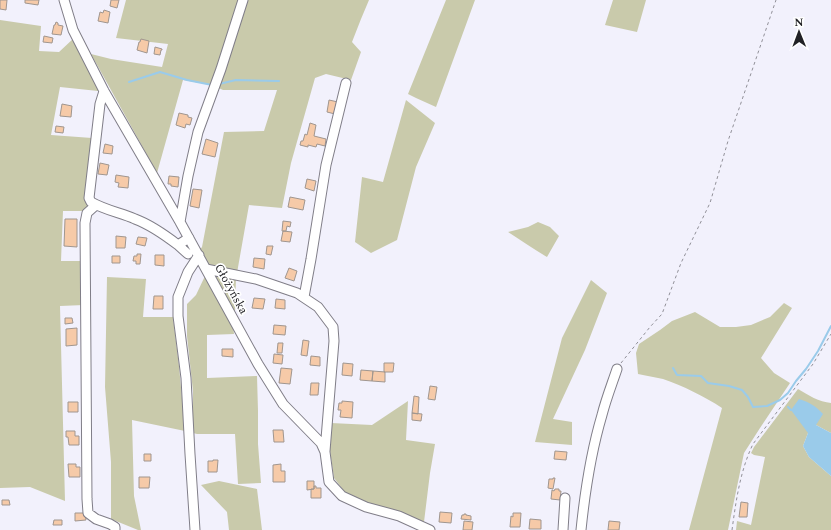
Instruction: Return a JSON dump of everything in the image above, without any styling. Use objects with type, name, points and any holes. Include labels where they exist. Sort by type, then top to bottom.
[{"type":"street","name":"Głożyńska","points":[[64,0],[73,30],[104,91],[199,255],[258,364],[283,404],[321,443],[325,452],[329,482],[342,496],[366,507],[398,516],[430,530]]},
{"type":"street","points":[[180,222],[198,132],[221,69],[243,0]]},
{"type":"street","points":[[304,297],[326,165],[346,83]]},
{"type":"street","points":[[104,91],[100,104],[89,198],[91,202],[155,228],[188,254]]},
{"type":"street","points":[[96,205],[87,213],[85,223],[87,499],[88,513],[96,519],[110,524],[115,528],[115,530]]},
{"type":"street","points":[[178,245],[189,238]]},
{"type":"street","points":[[195,530],[186,378],[178,316],[178,297],[188,272],[199,255]]},
{"type":"street","points":[[206,269],[256,279],[297,293],[318,307],[333,326],[334,341],[325,452]]},
{"type":"street","points":[[581,530],[593,452],[602,414],[617,368]]},
{"type":"street","points":[[563,530],[565,498]]},
{"type":"path","points":[[617,368],[662,314],[682,263],[710,203],[728,141],[776,0]]},
{"type":"path","points":[[732,530],[736,499],[747,457],[753,444],[813,364],[831,334]]},
{"type":"green space","points":[[126,0],[369,0],[352,42],[361,52],[351,80],[326,74],[315,78],[291,163],[282,208],[249,205],[237,273],[208,266],[199,251],[202,247],[224,132],[264,131],[277,90],[223,90],[212,85],[183,80],[157,173],[91,54],[111,59],[162,67],[168,44],[116,38]]},
{"type":"green space","points":[[446,0],[475,0],[436,107],[408,94]]},
{"type":"green space","points":[[613,0],[646,0],[637,32],[605,25]]},
{"type":"green space","points":[[0,20],[41,26],[39,51],[59,52],[74,38],[99,89],[98,91],[60,87],[51,135],[92,138],[87,207],[83,211],[63,211],[61,261],[83,261],[84,305],[60,306],[65,501],[30,487],[0,488]]},
{"type":"green space","points":[[406,100],[435,123],[416,167],[397,240],[371,253],[355,242],[362,177],[383,182]]},
{"type":"green space","points":[[538,222],[550,227],[559,236],[547,257],[508,232],[528,227]]},
{"type":"green space","points":[[213,274],[236,277],[235,312]]},
{"type":"green space","points":[[205,276],[233,326],[234,334],[207,335],[207,378],[257,376],[258,444],[261,483],[238,484],[235,434],[193,433],[193,391],[187,336],[187,304],[196,295]]},
{"type":"green space","points":[[107,277],[146,279],[143,317],[173,317],[185,431],[132,420],[134,496],[141,530],[111,519],[111,462],[105,387]]},
{"type":"green space","points":[[591,280],[607,293],[585,350],[553,419],[572,422],[572,445],[535,442],[562,338]]},
{"type":"green space","points":[[784,303],[792,308],[761,358],[774,373],[790,383],[744,453],[728,530],[689,530],[722,408],[701,395],[678,385],[663,379],[638,374],[636,353],[639,344],[672,321],[695,312],[720,327],[736,327],[751,325],[770,317]]},
{"type":"green space","points":[[798,389],[818,400],[831,403],[831,433],[816,425],[808,433],[803,446],[809,457],[831,476],[831,530],[736,530],[737,521],[751,525],[765,457],[751,453]]},
{"type":"green space","points":[[408,401],[406,440],[435,444],[424,522],[347,495],[334,478],[330,451],[331,423],[372,425]]},
{"type":"green space","points":[[219,481],[257,489],[262,530],[229,530],[227,512],[201,485]]},
{"type":"water","points":[[799,399],[806,401],[823,414],[816,425],[831,433],[831,476],[809,457],[803,446],[808,433],[791,410]]},
{"type":"building","points":[[0,0],[7,0],[6,10],[0,9]]},
{"type":"building","points":[[25,0],[39,0],[38,5],[25,3]]},
{"type":"building","points":[[111,0],[119,0],[117,8],[110,6]]},
{"type":"building","points":[[104,10],[110,12],[108,23],[98,21],[100,12],[103,13]]},
{"type":"building","points":[[56,22],[58,25],[63,26],[61,35],[52,34]]},
{"type":"building","points":[[44,36],[53,38],[52,43],[43,42]]},
{"type":"building","points":[[141,39],[149,41],[147,53],[137,50]]},
{"type":"building","points":[[155,47],[162,49],[160,55],[154,54]]},
{"type":"building","points":[[329,100],[338,102],[335,114],[327,112]]},
{"type":"building","points":[[62,104],[72,106],[71,117],[60,116]]},
{"type":"building","points":[[179,113],[188,115],[188,117],[192,118],[190,125],[186,124],[185,128],[176,125]]},
{"type":"building","points":[[310,123],[316,125],[314,136],[326,139],[325,146],[317,144],[316,147],[308,145],[308,147],[300,145],[305,134],[307,135]]},
{"type":"building","points":[[56,126],[64,127],[63,133],[55,132]]},
{"type":"building","points":[[206,139],[218,143],[215,157],[202,154]]},
{"type":"building","points":[[105,144],[113,146],[112,154],[103,153]]},
{"type":"building","points":[[100,163],[109,165],[107,175],[98,174]]},
{"type":"building","points":[[116,175],[129,177],[128,188],[118,187],[119,183],[115,182]]},
{"type":"building","points":[[169,176],[179,177],[178,187],[168,184]]},
{"type":"building","points":[[307,179],[316,181],[314,191],[305,188]]},
{"type":"building","points":[[193,189],[202,190],[199,208],[190,206]]},
{"type":"building","points":[[290,197],[305,200],[303,210],[288,207]]},
{"type":"building","points":[[65,219],[77,219],[77,247],[64,246]]},
{"type":"building","points":[[283,221],[291,222],[290,227],[287,226],[286,231],[282,231]]},
{"type":"building","points":[[283,231],[292,232],[290,242],[281,241]]},
{"type":"building","points":[[116,236],[126,237],[125,248],[116,248]]},
{"type":"building","points":[[138,237],[147,238],[145,246],[136,244]]},
{"type":"building","points":[[267,246],[273,246],[271,255],[266,254]]},
{"type":"building","points":[[137,254],[141,254],[140,264],[136,264],[136,261],[133,261],[134,256],[137,256]]},
{"type":"building","points":[[155,255],[164,255],[164,266],[155,265]]},
{"type":"building","points":[[112,256],[120,256],[120,263],[112,263]]},
{"type":"building","points":[[254,258],[265,259],[264,269],[253,267]]},
{"type":"building","points":[[289,268],[297,271],[294,281],[285,278]]},
{"type":"building","points":[[154,296],[163,296],[163,309],[153,309]]},
{"type":"building","points":[[254,298],[265,299],[263,309],[252,308]]},
{"type":"building","points":[[276,299],[285,300],[285,309],[275,308]]},
{"type":"building","points":[[65,318],[72,318],[73,323],[65,324]]},
{"type":"building","points":[[274,325],[286,326],[285,335],[273,334]]},
{"type":"building","points":[[77,328],[77,345],[66,346],[66,329]]},
{"type":"building","points":[[303,340],[309,341],[307,356],[301,355]]},
{"type":"building","points":[[278,343],[283,343],[282,353],[277,353]]},
{"type":"building","points":[[222,349],[233,349],[233,357],[222,356]]},
{"type":"building","points":[[274,354],[283,355],[282,364],[273,363]]},
{"type":"building","points":[[311,356],[320,357],[320,366],[310,365]]},
{"type":"building","points":[[343,363],[353,364],[352,376],[342,375]]},
{"type":"building","points":[[384,363],[394,363],[393,372],[384,372]]},
{"type":"building","points":[[281,368],[292,369],[290,384],[279,383]]},
{"type":"building","points":[[361,370],[373,371],[372,381],[360,380]]},
{"type":"building","points":[[373,371],[385,372],[385,382],[372,381]]},
{"type":"building","points":[[311,383],[319,383],[318,395],[310,395]]},
{"type":"building","points":[[430,386],[437,387],[435,400],[428,399]]},
{"type":"building","points":[[414,396],[419,397],[418,414],[412,413]]},
{"type":"building","points":[[342,401],[353,402],[352,418],[340,417],[341,410],[338,410],[339,403],[342,403]]},
{"type":"building","points":[[68,402],[78,402],[78,412],[68,412]]},
{"type":"building","points":[[412,413],[422,414],[421,421],[412,420]]},
{"type":"building","points":[[273,430],[283,430],[284,442],[274,442]]},
{"type":"building","points":[[66,431],[75,431],[75,436],[79,436],[79,445],[69,445],[68,437],[66,437]]},
{"type":"building","points":[[555,451],[567,452],[566,460],[554,459]]},
{"type":"building","points":[[144,454],[151,454],[151,461],[144,461]]},
{"type":"building","points":[[218,460],[217,472],[208,472],[208,461]]},
{"type":"building","points":[[68,464],[76,464],[76,467],[80,467],[80,477],[69,477]]},
{"type":"building","points":[[281,464],[281,471],[285,471],[285,482],[273,482],[273,465]]},
{"type":"building","points":[[139,477],[150,477],[149,488],[139,488]]},
{"type":"building","points":[[555,478],[553,489],[548,488],[549,479]]},
{"type":"building","points":[[307,481],[314,481],[314,489],[307,490]]},
{"type":"building","points":[[314,486],[316,486],[316,488],[321,488],[321,498],[311,498],[311,489],[314,489]]},
{"type":"building","points":[[555,489],[559,489],[559,491],[561,491],[560,500],[551,499],[552,490],[554,491]]},
{"type":"building","points":[[2,500],[9,500],[10,505],[2,505]]},
{"type":"building","points":[[741,502],[748,503],[747,517],[739,517]]},
{"type":"building","points":[[440,512],[452,513],[451,523],[439,522]]},
{"type":"building","points":[[75,513],[85,513],[86,520],[75,521]]},
{"type":"building","points":[[513,513],[521,513],[520,527],[510,527],[511,516],[513,517]]},
{"type":"building","points":[[464,514],[471,516],[471,520],[461,519],[462,515]]},
{"type":"building","points":[[530,519],[541,520],[541,529],[529,529]]},
{"type":"building","points":[[54,520],[62,520],[62,525],[53,525]]},
{"type":"building","points":[[464,521],[473,522],[472,530],[463,530]]},
{"type":"building","points":[[609,521],[620,522],[619,530],[608,530]]},
{"type":"waterway","points":[[129,82],[160,72],[187,80],[212,85]]},
{"type":"waterway","points":[[219,84],[236,80],[279,81]]},
{"type":"waterway","points":[[673,368],[677,375],[701,376],[708,383],[729,386],[742,390],[748,397],[753,407],[767,406],[780,400],[788,393],[818,351],[831,326]]},
{"type":"waterway","points":[[788,407],[791,410]]}]
